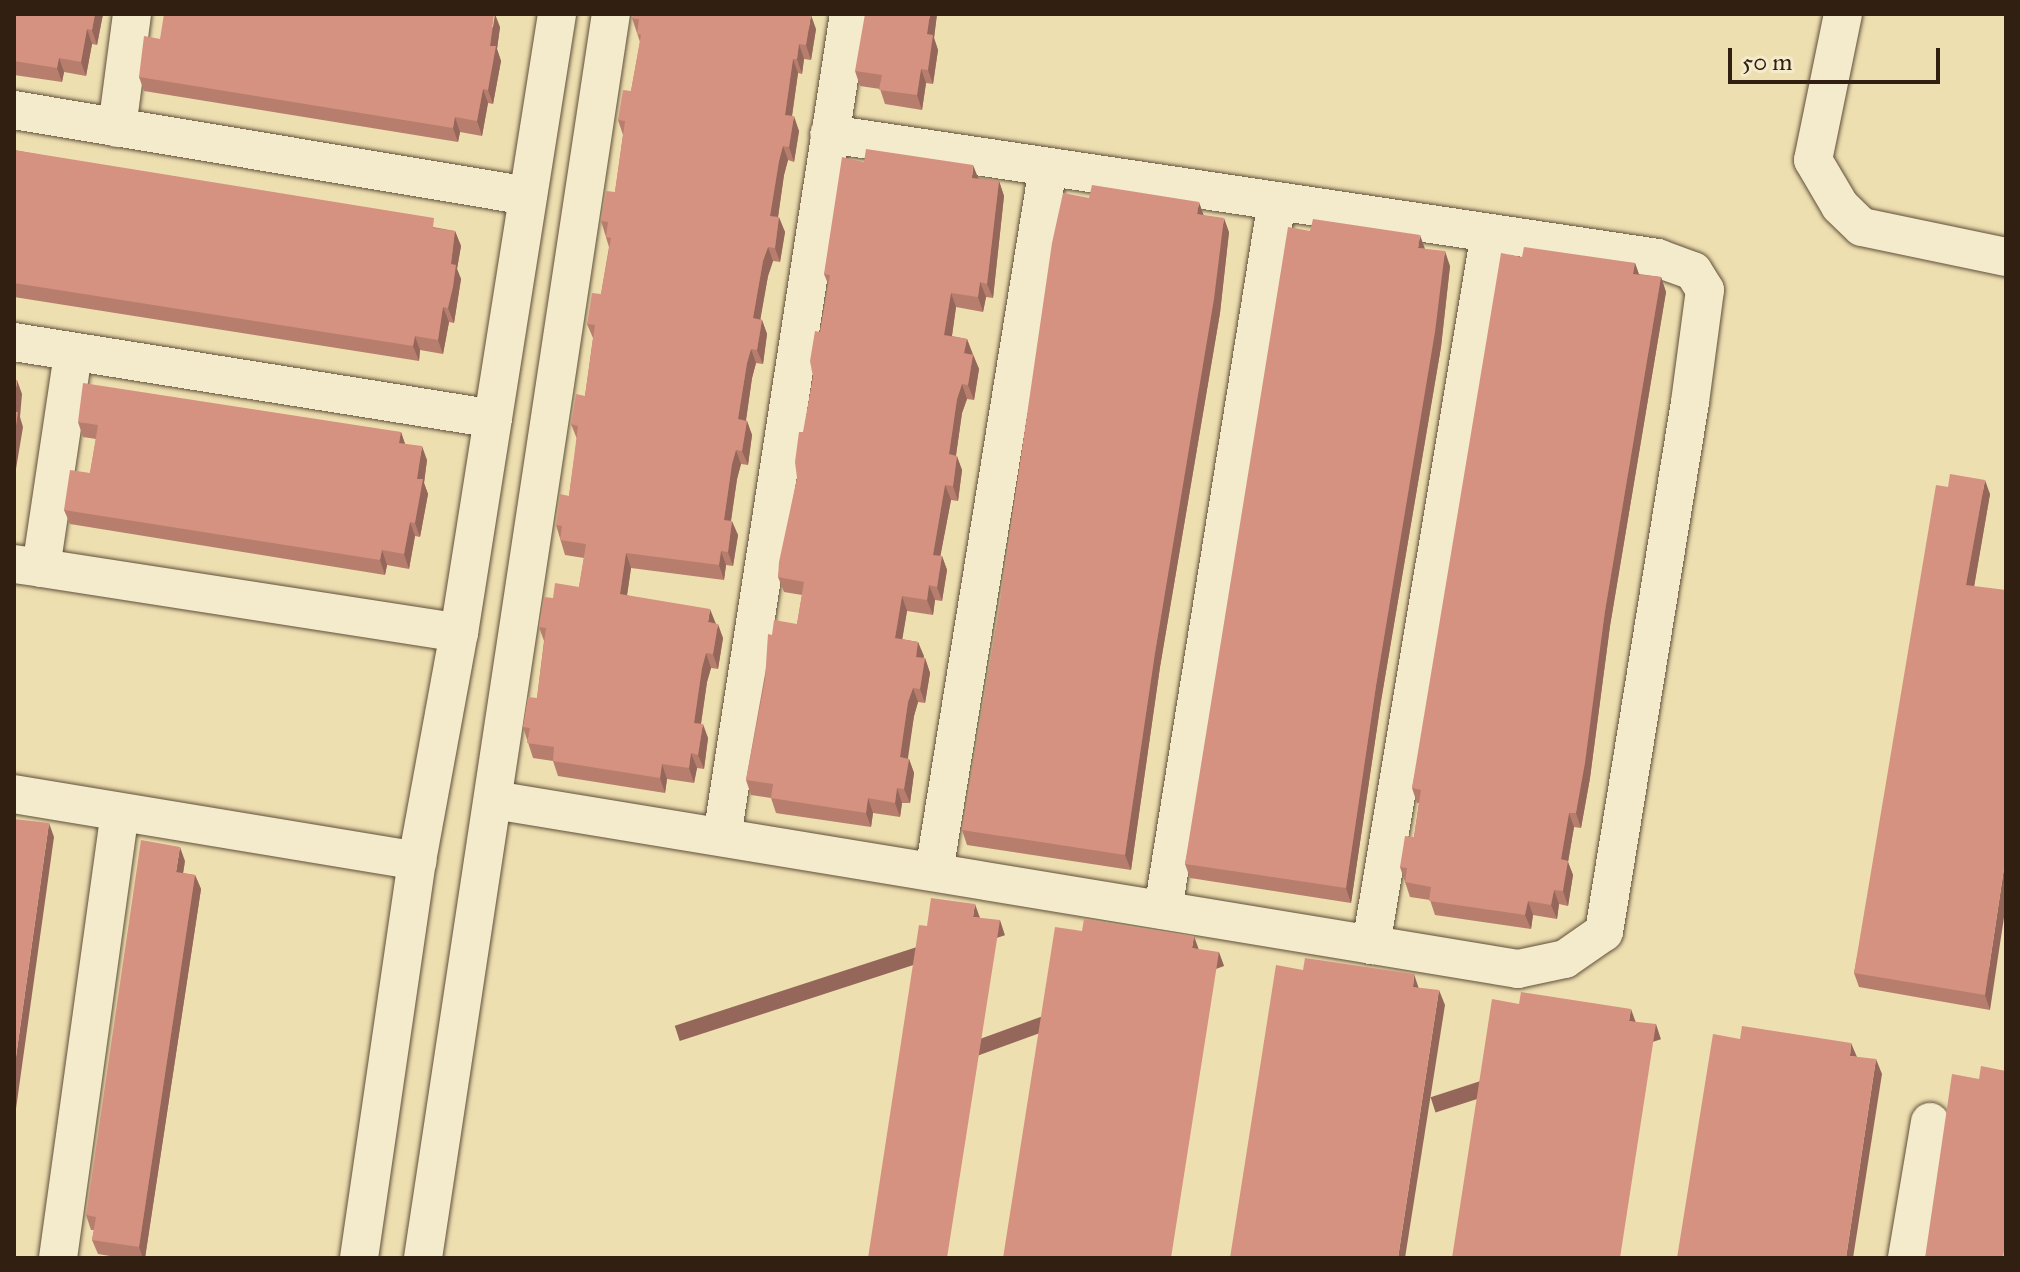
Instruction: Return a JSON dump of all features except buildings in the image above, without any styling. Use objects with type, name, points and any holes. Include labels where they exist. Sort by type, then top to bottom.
[{"type":"street","points":[[117,128],[132,14]]},
{"type":"street","points":[[359,1258],[417,861],[459,633],[557,14]]},
{"type":"street","points":[[423,1258],[611,14]]},
{"type":"street","points":[[722,837],[849,14]]},
{"type":"street","points":[[1843,14],[1813,160],[1840,206],[1862,227],[2006,257]]},
{"type":"street","points":[[14,110],[528,196]]},
{"type":"street","points":[[494,800],[1518,969],[1565,959],[1604,932],[1705,290],[1693,271],[1658,258],[829,134]]},
{"type":"street","points":[[934,872],[1048,167]]},
{"type":"street","points":[[1163,910],[1277,201]]},
{"type":"street","points":[[1371,945],[1490,233]]},
{"type":"street","points":[[14,342],[493,419]]},
{"type":"street","points":[[73,353],[27,566],[459,633]]},
{"type":"street","points":[[14,794],[417,861]]},
{"type":"street","points":[[58,1258],[120,814]]},
{"type":"street","points":[[1907,1258],[1930,1122]]}]
